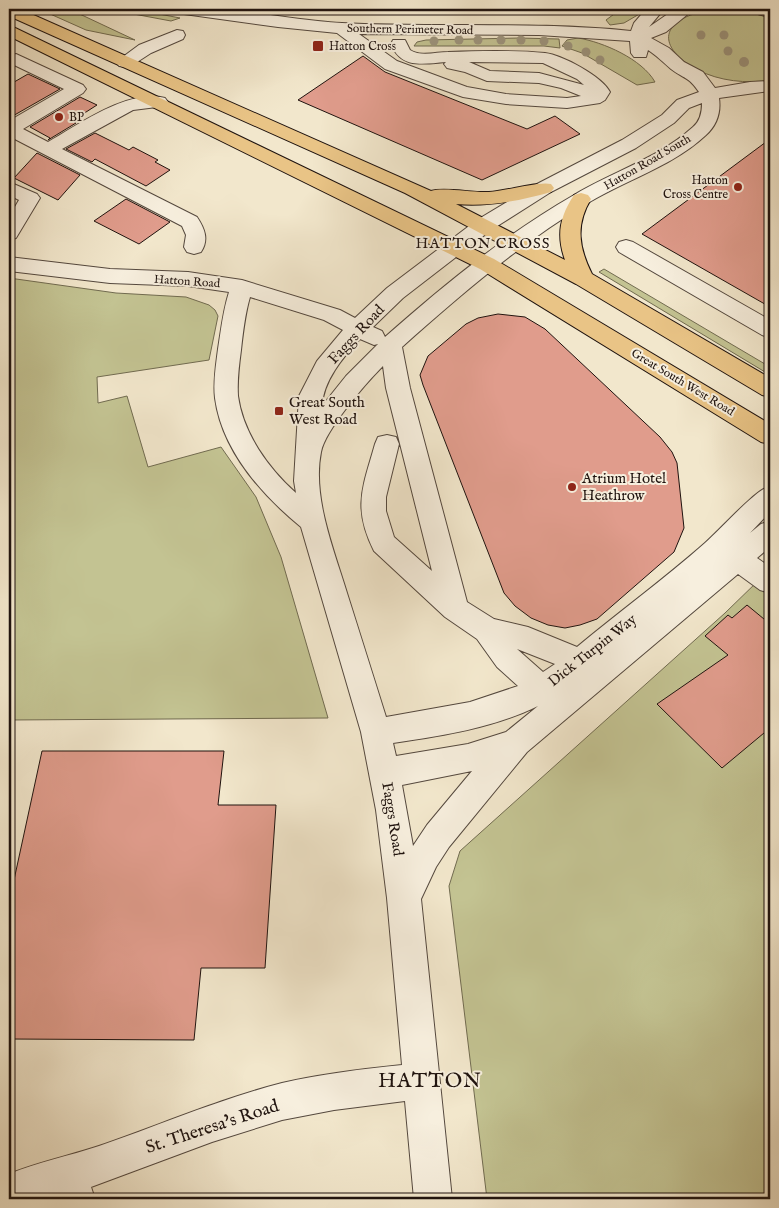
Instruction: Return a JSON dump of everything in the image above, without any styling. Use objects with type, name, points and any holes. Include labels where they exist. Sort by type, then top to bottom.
[{"type":"highway","points":[[9,10],[412,189],[492,220],[523,236],[584,278],[770,389]]},
{"type":"highway","name":"Great South West Road","points":[[9,30],[454,247],[479,270],[770,435]]},
{"type":"highway","points":[[412,189],[447,197],[474,199],[505,197],[544,188]]},
{"type":"highway","points":[[581,198],[570,219],[569,232],[572,250],[584,278]]},
{"type":"street","name":"Southern Perimeter Road","points":[[184,9],[282,16],[341,28],[398,33],[539,22],[637,37]]},
{"type":"street","points":[[656,9],[644,20],[637,37],[640,54],[654,66],[677,83],[710,94],[750,103],[770,100]]},
{"type":"street","points":[[637,37],[660,28],[669,19],[686,9]]},
{"type":"street","points":[[756,9],[770,12]]},
{"type":"street","points":[[341,28],[397,67],[463,92],[489,97],[567,103],[587,101],[599,96]]},
{"type":"street","points":[[398,33],[403,53],[417,59],[447,56],[526,56],[555,61],[583,75],[594,83],[601,92],[599,96],[566,84],[528,77],[487,76],[466,66],[431,64],[412,70],[397,67],[382,47],[384,42],[398,33]]},
{"type":"street","points":[[125,62],[145,49],[177,35]]},
{"type":"street","points":[[12,62],[23,54],[30,40]]},
{"type":"street","points":[[9,129],[77,89],[12,62]]},
{"type":"street","points":[[710,94],[750,87],[770,86]]},
{"type":"street","name":"Hatton Road South","points":[[479,270],[523,236],[581,198],[677,147],[698,132],[708,122],[712,111],[710,94],[683,104],[668,119],[629,144],[544,188],[492,220]]},
{"type":"street","points":[[48,150],[129,105],[158,102]]},
{"type":"street","points":[[9,129],[190,222],[196,235],[194,247]]},
{"type":"street","points":[[9,188],[30,198],[9,233]]},
{"type":"street","name":"Faggs Road","points":[[433,1199],[404,898],[385,773],[376,732],[312,521],[307,481],[311,396],[325,367],[343,343],[358,328],[395,293],[492,220]]},
{"type":"street","points":[[626,247],[770,330]]},
{"type":"street","name":"Hatton Road","points":[[9,264],[110,276],[188,279],[242,287],[332,315],[391,346]]},
{"type":"street","name":"Faggs Road","points":[[310,448],[319,428],[341,399],[391,346],[416,322],[479,270]]},
{"type":"street","points":[[242,287],[232,327],[228,366],[228,403],[239,436],[263,473],[278,492],[312,521]]},
{"type":"street","points":[[391,346],[398,388],[455,609]]},
{"type":"street","points":[[388,444],[373,497],[373,511],[383,543],[455,609],[487,630],[528,639],[567,656],[584,672]]},
{"type":"street","name":"Dick Turpin Way","points":[[729,552],[742,526],[770,496]]},
{"type":"street","name":"Dick Turpin Way","points":[[516,742],[551,698],[584,672],[658,599],[729,552],[770,532]]},
{"type":"street","points":[[729,552],[770,582]]},
{"type":"street","points":[[487,630],[507,658],[551,698]]},
{"type":"street","name":"Dick Turpin Way","points":[[376,732],[460,720],[504,706],[551,698]]},
{"type":"street","points":[[385,773],[468,758],[516,742]]},
{"type":"street","points":[[404,898],[425,856],[438,836],[516,742]]},
{"type":"street","name":"St. Theresa's Road","points":[[9,1194],[25,1185],[72,1187],[97,1166],[168,1138],[283,1102],[374,1086],[421,1081]]},
{"type":"green space","points":[[39,9],[69,9],[135,40],[86,30]]},
{"type":"green space","points":[[107,9],[133,9],[180,18],[171,21]]},
{"type":"green space","points":[[621,9],[648,9],[624,23],[610,25],[606,20]]},
{"type":"green space","points":[[716,10],[745,11],[770,18],[770,80],[752,82],[715,77],[690,66],[676,54],[669,40],[669,33],[674,26],[690,15]]},
{"type":"green space","points":[[578,38],[599,43],[632,59],[655,82],[637,85],[582,53],[562,46],[567,40]]},
{"type":"green space","points":[[559,39],[560,48],[544,46],[414,46],[417,42],[426,40]]},
{"type":"green space","points":[[604,269],[770,367],[770,375],[599,272]]},
{"type":"green space","points":[[9,278],[116,293],[186,297],[209,305],[215,310],[218,316],[209,360],[97,377],[98,403],[127,396],[148,467],[221,447],[256,497],[281,557],[328,718],[9,720]]},
{"type":"green space","points":[[770,576],[770,1199],[487,1199],[449,886],[460,851],[725,613],[760,579]]},
{"type":"building","name":"Hatton Cross","points":[[363,56],[385,72],[527,129],[555,116],[580,134],[482,180],[298,100]]},
{"type":"building","points":[[28,74],[60,89],[11,117],[9,116],[9,85]]},
{"type":"building","points":[[80,97],[97,105],[72,121],[76,123],[48,140],[50,138],[30,127]]},
{"type":"building","points":[[95,133],[129,150],[133,147],[158,160],[155,162],[170,170],[146,186],[95,159],[92,162],[66,149]]},
{"type":"building","name":"Hatton Cross Centre","points":[[770,139],[770,307],[642,234]]},
{"type":"building","points":[[37,153],[80,175],[58,200],[14,178]]},
{"type":"building","points":[[126,199],[170,222],[139,244],[94,221]]},
{"type":"building","name":"Atrium Hotel Heathrow","points":[[498,314],[525,317],[545,329],[660,437],[672,452],[677,463],[684,528],[674,552],[597,619],[580,625],[565,628],[548,625],[531,618],[515,606],[504,593],[420,375],[428,356],[466,324],[478,318]]},
{"type":"building","points":[[747,605],[770,624],[770,728],[722,768],[657,704],[728,655],[705,636],[728,615],[732,618]]},
{"type":"building","points":[[42,751],[224,751],[218,805],[276,805],[265,968],[201,968],[194,1040],[9,1039],[9,903]]},
{"type":"place","name":"Hatton Cross","points":[[318,46]]},
{"type":"place","name":"BP","points":[[59,117]]},
{"type":"place","name":"Hatton Cross Centre","points":[[738,187]]},
{"type":"place","name":"Great South West Road","points":[[279,411]]},
{"type":"place","name":"Atrium Hotel Heathrow","points":[[572,487]]},
{"type":"district","name":"HATTON CROSS","points":[[483,243]]},
{"type":"district","name":"HATTON","points":[[430,1080]]}]
